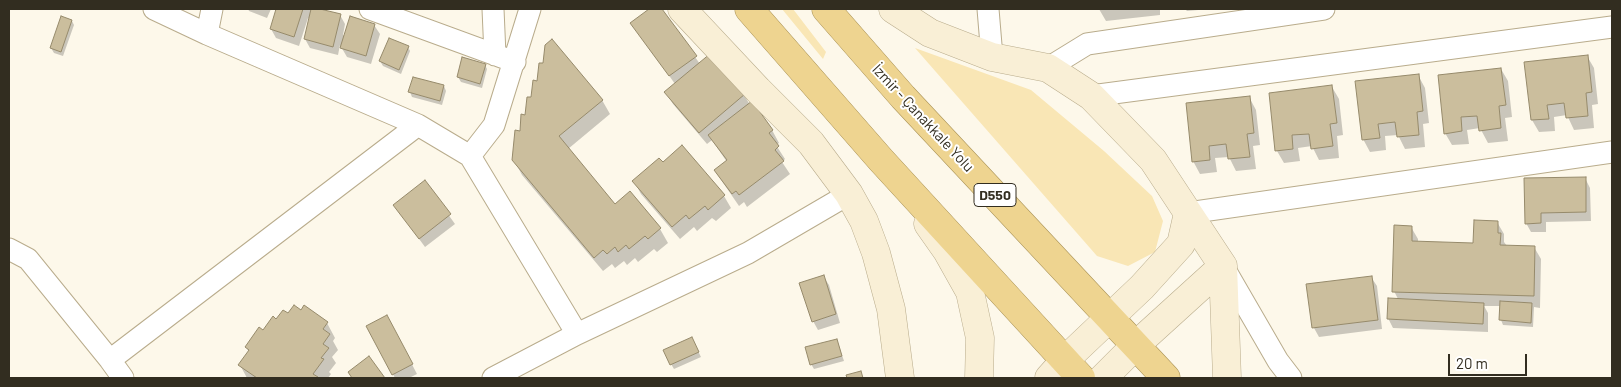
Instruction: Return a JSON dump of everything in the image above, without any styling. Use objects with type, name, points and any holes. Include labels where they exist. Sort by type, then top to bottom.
[{"type":"highway","points":[[749,9],[881,160],[1026,317],[1065,372]]},
{"type":"highway","name":"İzmir - Çanakkale Yolu","points":[[826,9],[903,97],[1166,378]]},
{"type":"main road","points":[[682,9],[811,143],[849,194],[864,221],[876,253],[890,309],[900,378]]},
{"type":"main road","points":[[894,9],[930,33],[992,57],[1048,68],[1091,96],[1153,160],[1223,266],[1227,378]]},
{"type":"main road","points":[[881,160],[947,251],[970,292],[980,338],[979,378]]},
{"type":"main road","points":[[1065,372],[1084,341],[1137,292],[1181,244],[1188,212]]},
{"type":"main road","points":[[1103,378],[1136,345],[1223,266]]},
{"type":"main road","points":[[1068,274],[1108,294],[1137,292]]},
{"type":"main road","points":[[1026,317],[1065,336],[1084,341],[1120,348],[1136,345]]},
{"type":"street","points":[[154,9],[207,34],[418,125],[470,156],[577,334]]},
{"type":"street","points":[[207,34],[212,9]]},
{"type":"street","points":[[370,9],[515,62]]},
{"type":"street","points":[[493,9],[495,54]]},
{"type":"street","points":[[470,156],[494,125],[530,9]]},
{"type":"street","points":[[988,9],[992,57]]},
{"type":"street","points":[[1048,68],[1087,44],[1324,9]]},
{"type":"street","points":[[1091,96],[1612,27]]},
{"type":"street","points":[[110,360],[418,125]]},
{"type":"street","points":[[1188,212],[1612,152]]},
{"type":"street","points":[[493,378],[577,334],[748,253],[849,194]]},
{"type":"street","points":[[9,249],[28,259],[123,378]]},
{"type":"street","points":[[1223,266],[1278,361],[1292,378]]},
{"type":"shaded area","points":[[782,9],[793,9],[826,52],[823,59]]},
{"type":"shaded area","points":[[915,48],[1031,90],[1104,151],[1152,196],[1163,221],[1155,252],[1128,266],[1097,256]]},
{"type":"building","points":[[276,9],[303,9],[294,37],[270,29]]},
{"type":"building","points":[[311,9],[341,14],[333,47],[304,39]]},
{"type":"building","points":[[649,9],[662,9],[697,56],[669,76],[630,23]]},
{"type":"building","points":[[61,16],[72,20],[61,52],[50,48]]},
{"type":"building","points":[[350,16],[375,24],[366,56],[340,48]]},
{"type":"building","points":[[389,38],[409,46],[399,70],[379,61]]},
{"type":"building","points":[[552,39],[603,100],[559,136],[615,204],[630,191],[661,228],[648,239],[645,236],[629,249],[626,245],[618,252],[615,247],[607,254],[603,250],[594,258],[512,160],[515,130],[520,131],[521,114],[525,115],[527,97],[531,97],[533,80],[537,81],[539,63],[543,63],[545,45]]},
{"type":"building","points":[[711,53],[745,94],[699,133],[664,92]]},
{"type":"building","points":[[1588,55],[1592,92],[1586,93],[1588,116],[1566,118],[1564,103],[1547,105],[1549,119],[1531,120],[1524,62]]},
{"type":"building","points":[[462,57],[486,64],[480,84],[457,77]]},
{"type":"building","points":[[1501,68],[1506,105],[1499,106],[1501,128],[1479,131],[1477,116],[1461,117],[1462,131],[1444,134],[1438,75]]},
{"type":"building","points":[[1419,74],[1423,111],[1417,112],[1419,135],[1397,137],[1395,122],[1378,124],[1380,138],[1362,140],[1355,81]]},
{"type":"building","points":[[413,77],[444,85],[440,101],[408,92]]},
{"type":"building","points":[[1332,85],[1337,123],[1330,124],[1333,146],[1311,149],[1309,134],[1292,135],[1293,149],[1275,151],[1269,93]]},
{"type":"building","points":[[1250,96],[1254,133],[1247,134],[1250,157],[1228,159],[1226,144],[1209,146],[1210,160],[1192,162],[1186,103]]},
{"type":"building","points":[[752,101],[773,130],[769,133],[779,146],[775,150],[784,161],[739,195],[736,191],[732,194],[714,170],[727,160],[708,135]]},
{"type":"building","points":[[682,145],[725,195],[708,210],[705,206],[689,219],[686,215],[672,227],[632,181],[659,158],[663,162]]},
{"type":"building","points":[[1586,177],[1586,212],[1541,213],[1541,223],[1525,224],[1524,178]]},
{"type":"building","points":[[425,180],[451,214],[419,239],[393,205]]},
{"type":"building","points":[[1474,220],[1498,221],[1498,233],[1501,233],[1500,245],[1535,246],[1534,296],[1392,292],[1394,225],[1412,226],[1412,241],[1473,243]]},
{"type":"building","points":[[824,275],[836,314],[812,322],[799,283]]},
{"type":"building","points":[[1372,276],[1378,320],[1312,328],[1306,284]]},
{"type":"building","points":[[1388,298],[1484,303],[1483,324],[1387,319]]},
{"type":"building","points":[[1500,301],[1532,303],[1531,323],[1499,320]]},
{"type":"building","points":[[294,305],[301,310],[304,305],[328,322],[323,329],[330,334],[323,344],[329,348],[321,358],[324,359],[313,374],[318,377],[257,378],[238,365],[249,350],[245,347],[259,327],[263,330],[273,316],[276,319],[283,310],[288,313]]},
{"type":"building","points":[[387,315],[413,364],[392,375],[366,326]]},
{"type":"building","points":[[692,337],[699,352],[670,365],[663,350]]},
{"type":"building","points":[[837,339],[842,356],[810,365],[805,347]]},
{"type":"building","points":[[369,356],[385,378],[352,378],[348,372]]},
{"type":"building","points":[[861,371],[863,378],[847,378],[846,375]]}]
